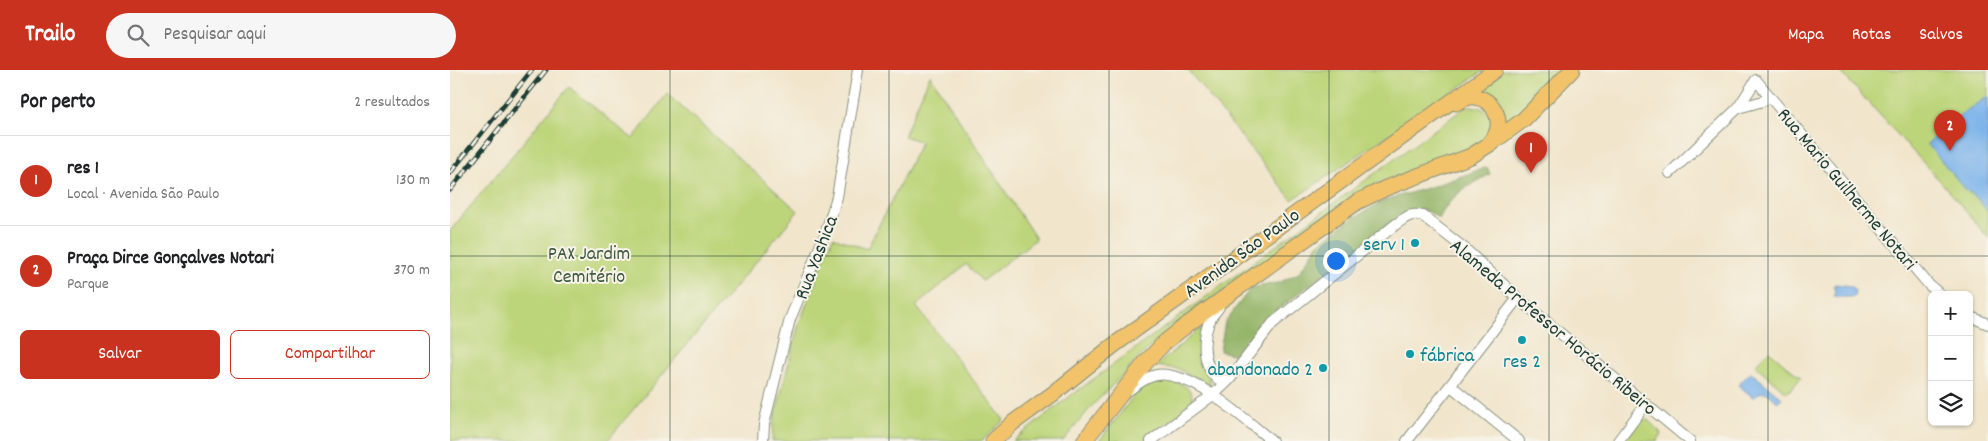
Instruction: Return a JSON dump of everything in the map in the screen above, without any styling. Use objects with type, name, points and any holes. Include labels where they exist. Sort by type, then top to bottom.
[{"type":"main road","name":"Avenida São Paulo","points":[[993,441],[1014,422],[1054,393],[1120,340],[1495,70]]},
{"type":"main road","name":"Avenida São Paulo","points":[[1084,441],[1146,362],[1165,342],[1237,287],[1357,202],[1386,188],[1471,156],[1493,142],[1523,120],[1571,71]]},
{"type":"main road","points":[[1419,125],[1448,106],[1465,99],[1474,97],[1486,101],[1492,106],[1498,117],[1499,130],[1492,140],[1471,156]]},
{"type":"main road","points":[[1005,441],[1086,376],[1092,362]]},
{"type":"street","name":"Rua Yashica","points":[[764,441],[764,424],[790,319],[824,237],[837,198],[858,70]]},
{"type":"street","name":"Rua Mario Guilherme Notari","points":[[1738,108],[1756,80],[1929,285],[1936,291]]},
{"type":"street","points":[[1670,172],[1738,108],[1763,101],[1770,97]]},
{"type":"street","name":"Alameda Professor Horácio Ribeiro","points":[[1229,380],[1273,323],[1395,224],[1406,216],[1415,214],[1423,216],[1465,249],[1518,298],[1690,441]]},
{"type":"street","points":[[1229,380],[1218,380],[1210,373],[1205,348],[1206,336],[1208,322],[1214,312],[1237,287]]},
{"type":"street","points":[[1408,441],[1518,298]]},
{"type":"street","points":[[1973,318],[1988,324]]},
{"type":"street","points":[[1120,396],[1146,378],[1166,374],[1186,381],[1213,395],[1272,441]]},
{"type":"street","points":[[1151,441],[1213,395],[1229,380]]},
{"type":"street","points":[[1451,386],[1519,441]]},
{"type":"street","points":[[1618,441],[1646,404]]},
{"type":"green space","points":[[1188,70],[1485,70],[1292,200]]},
{"type":"green space","points":[[1504,70],[1560,70],[1503,129],[1504,115],[1499,103],[1489,93],[1475,88]]},
{"type":"green space","points":[[1839,70],[1988,70],[1988,238],[1950,192]]},
{"type":"green space","points":[[930,75],[1036,239],[982,281],[966,264],[916,306],[1004,420],[982,441],[772,441],[774,420],[799,324],[833,237],[867,249],[921,142],[904,136]]},
{"type":"green space","name":"PAX Jardim Cemitério","points":[[569,87],[633,139],[667,94],[798,211],[607,441],[450,441],[450,231]]},
{"type":"green space","points":[[1467,106],[1474,106],[1485,110],[1491,118],[1489,136],[1475,146],[1444,160],[1365,190],[1172,327],[1092,406],[1063,441],[1013,441],[1069,397]]},
{"type":"green space","points":[[1487,167],[1490,174],[1460,192],[1449,203],[1439,219],[1429,212],[1420,209],[1399,216],[1275,312],[1255,339],[1236,355],[1220,351],[1225,322],[1251,288],[1278,283],[1299,273],[1318,244],[1350,220],[1385,200],[1431,187]]},
{"type":"green space","points":[[1201,328],[1204,364],[1212,389],[1179,369],[1156,366]]},
{"type":"green space","points":[[1769,351],[1801,378],[1787,393],[1755,365]]},
{"type":"green space","points":[[1168,379],[1185,386],[1192,396],[1193,401],[1184,411],[1142,441],[1099,441],[1137,392],[1150,383]]},
{"type":"green space","points":[[1644,419],[1649,421],[1662,434],[1657,441],[1625,441],[1640,421]]},
{"type":"water","points":[[1988,96],[1988,212],[1976,197],[1967,191],[1927,144],[1953,120]]},
{"type":"water","points":[[1835,284],[1851,286],[1855,290],[1854,297],[1834,297]]},
{"type":"water","points":[[1751,372],[1782,398],[1777,402],[1766,392],[1763,392],[1754,398],[1738,385]]},
{"type":"railway","points":[[450,173],[532,70]]},
{"type":"railway","points":[[450,190],[546,70]]},
{"type":"place","name":"Praça Dirce Gonçalves Notari","points":[[1950,151]]},
{"type":"place","name":"res 1","points":[[1531,173]]},
{"type":"place","name":"serv 1","points":[[1415,243]]},
{"type":"place","name":"res 2","points":[[1522,340]]},
{"type":"place","name":"fábrica","points":[[1410,354]]},
{"type":"place","name":"abandonado 2","points":[[1323,368]]}]
